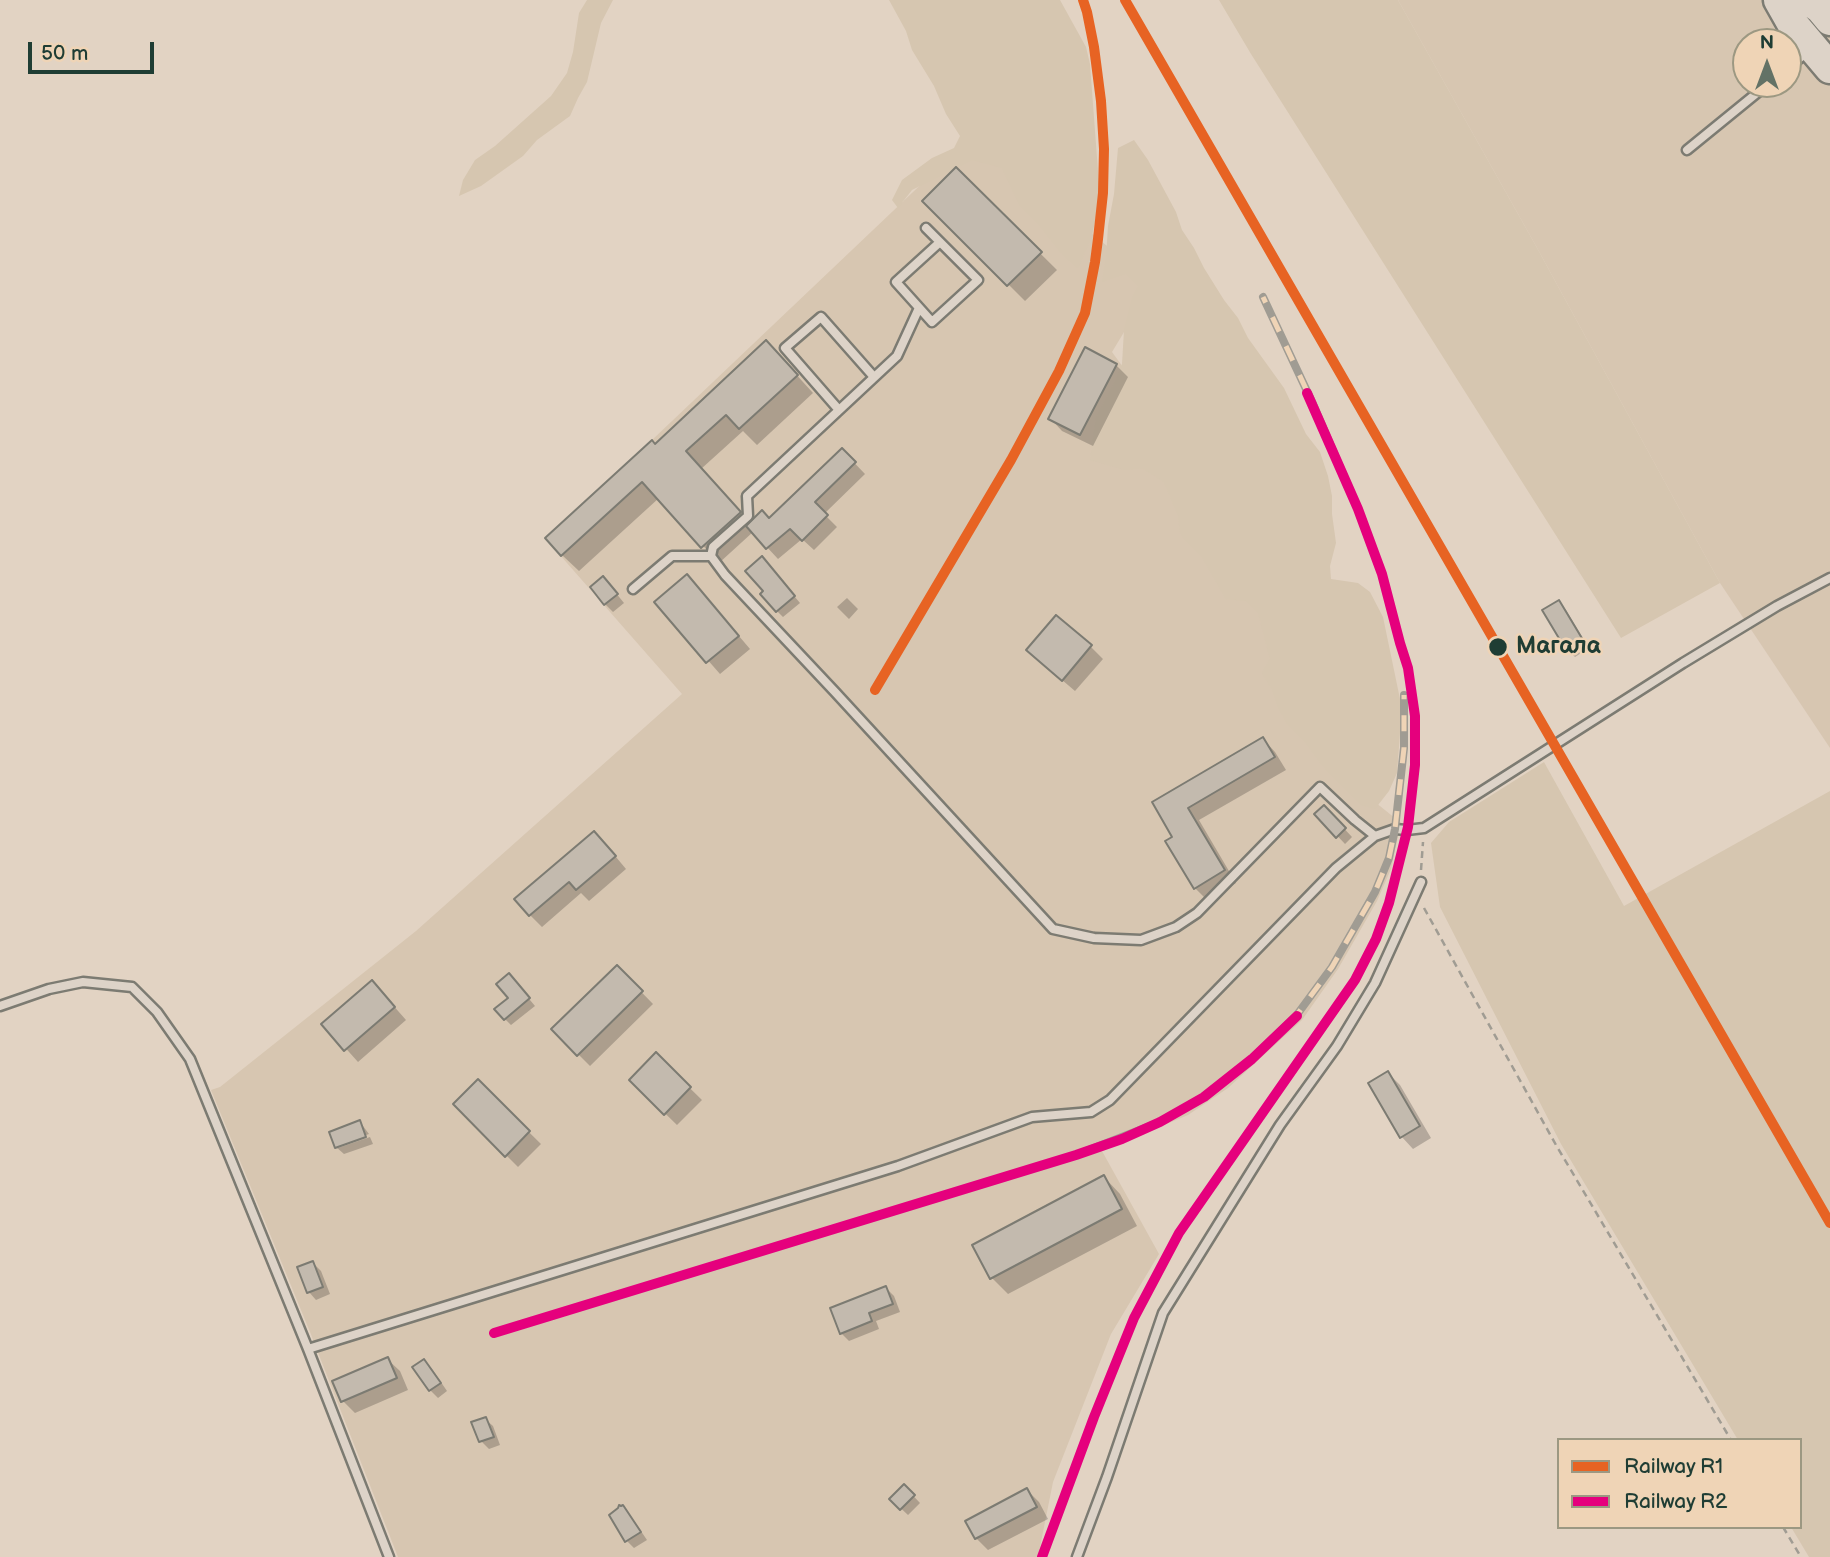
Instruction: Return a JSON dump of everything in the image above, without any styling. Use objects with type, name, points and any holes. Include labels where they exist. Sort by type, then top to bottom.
[{"type":"highway","points":[[1779,0],[1792,23],[1822,58]]},
{"type":"highway","points":[[1809,0],[1830,20]]},
{"type":"lane","points":[[1802,64],[1822,58]]},
{"type":"lane","points":[[1687,150],[1751,98]]},
{"type":"lane","points":[[926,228],[940,242],[978,280],[932,322],[896,282],[940,242]]},
{"type":"lane","points":[[919,308],[897,356],[747,496],[748,516],[712,547],[711,556],[725,575],[1053,929],[1094,938],[1141,940],[1176,927],[1197,913],[1320,787],[1375,836]]},
{"type":"lane","points":[[839,410],[785,348],[821,317],[874,377]]},
{"type":"lane","points":[[633,589],[672,556],[711,556]]},
{"type":"lane","points":[[308,1349],[898,1166],[1032,1116],[1091,1112],[1110,1100],[1336,868],[1375,836],[1395,829],[1424,828],[1683,663],[1777,606],[1830,578]]},
{"type":"lane","points":[[1077,1557],[1163,1313],[1280,1125],[1337,1046],[1375,983],[1421,882]]},
{"type":"lane","points":[[0,1006],[49,989],[83,982],[132,987],[157,1012],[190,1059],[390,1557]]},
{"type":"path","points":[[1424,828],[1421,882],[1424,908],[1549,1133],[1730,1438]]},
{"type":"path","points":[[1784,1529],[1801,1557]]},
{"type":"shaded area","points":[[587,0],[613,0],[601,23],[587,82],[570,116],[537,140],[523,156],[481,186],[459,196],[463,180],[475,160],[495,146],[551,96],[567,73],[579,13]]},
{"type":"shaded area","points":[[889,0],[1060,0],[1086,47],[1090,64],[1100,198],[1092,236],[1078,268],[1062,254],[1020,206],[1002,168],[972,160],[912,190],[898,208],[892,200],[902,180],[932,158],[954,148],[960,136],[912,50],[906,31]]},
{"type":"shaded area","points":[[1219,0],[1398,0],[1720,583],[1621,638]]},
{"type":"shaded area","points":[[1398,0],[1830,0],[1830,748],[1720,583]]},
{"type":"shaded area","points":[[973,135],[1153,284],[1112,352],[1136,385],[1375,802],[1401,823],[1391,869],[1377,901],[1338,969],[1302,1020],[1228,1088],[1188,1115],[1102,1151],[1159,1254],[1111,1334],[1053,1482],[1038,1557],[398,1557],[211,1090],[220,1087],[416,931],[682,694],[545,538]]},
{"type":"shaded area","points":[[1134,140],[1148,160],[1204,268],[1238,318],[1248,338],[1284,388],[1306,434],[1320,452],[1332,496],[1336,543],[1330,566],[1331,579],[1358,583],[1370,592],[1383,617],[1400,699],[1400,733],[1397,773],[1389,791],[1375,809],[1361,805],[1288,725],[1262,673],[1270,659],[1258,613],[1246,601],[1226,599],[1202,557],[1180,534],[1178,515],[1164,482],[1142,468],[1124,470],[1090,460],[1096,418],[1122,364],[1124,330],[1138,286],[1126,274],[1102,282],[1118,148]]},
{"type":"shaded area","points":[[1544,762],[1624,906],[1830,791],[1830,1557],[1809,1557],[1792,1529],[1802,1529],[1802,1438],[1737,1438],[1561,1144],[1440,907],[1431,843],[1449,822]]},
{"type":"building","points":[[956,167],[1042,252],[1007,286],[922,201]]},
{"type":"building","points":[[766,340],[798,375],[739,429],[726,415],[686,451],[741,512],[701,548],[642,482],[561,556],[545,538],[652,440],[655,444]]},
{"type":"building","points":[[1085,347],[1117,364],[1080,435],[1048,419]]},
{"type":"building","points":[[842,448],[856,462],[815,502],[828,515],[802,541],[790,529],[766,549],[746,526],[762,510],[769,518]]},
{"type":"building","points":[[762,556],[795,596],[776,612],[760,594],[763,591],[745,571]]},
{"type":"building","points":[[687,574],[739,636],[706,663],[654,602]]},
{"type":"building","points":[[603,576],[618,594],[604,605],[590,587]]},
{"type":"building","points":[[1559,600],[1583,640],[1566,650],[1542,610]]},
{"type":"building","points":[[1056,615],[1092,645],[1062,681],[1026,650]]},
{"type":"building","points":[[1263,737],[1275,757],[1188,808],[1225,870],[1194,889],[1165,841],[1172,837],[1152,802]]},
{"type":"building","points":[[1324,805],[1346,828],[1336,838],[1314,814]]},
{"type":"building","points":[[594,831],[616,856],[576,890],[569,882],[529,916],[514,899]]},
{"type":"building","points":[[617,965],[643,991],[577,1056],[551,1029]]},
{"type":"building","points":[[509,973],[530,998],[504,1020],[494,1009],[508,998],[496,984]]},
{"type":"building","points":[[372,980],[395,1007],[344,1051],[321,1024]]},
{"type":"building","points":[[656,1052],[691,1087],[664,1115],[629,1080]]},
{"type":"building","points":[[1388,1071],[1420,1126],[1400,1138],[1368,1083]]},
{"type":"building","points":[[478,1079],[530,1131],[505,1157],[453,1104]]},
{"type":"building","points":[[360,1120],[366,1137],[335,1148],[329,1132]]},
{"type":"building","points":[[1104,1175],[1122,1209],[990,1279],[972,1245]]},
{"type":"building","points":[[313,1261],[323,1287],[307,1293],[297,1267]]},
{"type":"building","points":[[886,1286],[893,1304],[869,1313],[872,1321],[840,1334],[830,1308]]},
{"type":"building","points":[[388,1357],[397,1378],[341,1402],[332,1381]]},
{"type":"building","points":[[424,1359],[441,1383],[429,1391],[412,1367]]},
{"type":"building","points":[[486,1417],[494,1437],[479,1442],[471,1422]]},
{"type":"building","points":[[904,1484],[915,1495],[900,1510],[889,1499]]},
{"type":"building","points":[[1027,1488],[1037,1507],[975,1539],[965,1521]]},
{"type":"building","points":[[619,1505],[623,1505],[641,1532],[625,1542],[609,1515]]},
{"type":"railway","points":[[875,690],[1011,460],[1059,371],[1085,313],[1098,239],[1104,149],[1094,47],[1083,0]]},
{"type":"railway","points":[[1042,1557],[1134,1318],[1179,1233],[1355,980],[1376,939],[1389,903],[1408,827],[1415,765],[1415,716],[1408,668],[1382,574],[1358,509],[1263,297]]},
{"type":"railway","points":[[494,1333],[1076,1155],[1160,1122],[1204,1097],[1252,1059],[1296,1016],[1332,967],[1375,892],[1389,858],[1395,829],[1404,748],[1404,695]]},
{"type":"rail line","name":"R1","points":[[875,690],[1011,460],[1059,371],[1085,313],[1098,239],[1104,149],[1094,47],[1083,0]]},
{"type":"rail line","name":"R1","points":[[1125,0],[1830,1223]]},
{"type":"rail line","name":"R2","points":[[1042,1557],[1134,1318],[1179,1233],[1355,980],[1376,939],[1389,903],[1408,827],[1415,765],[1415,716],[1408,668],[1382,574],[1358,509],[1307,393]]},
{"type":"rail line","name":"R2","points":[[494,1333],[1122,1139],[1160,1122],[1204,1097],[1252,1059],[1297,1016]]},
{"type":"place","name":"Магала","points":[[1498,647]]}]
